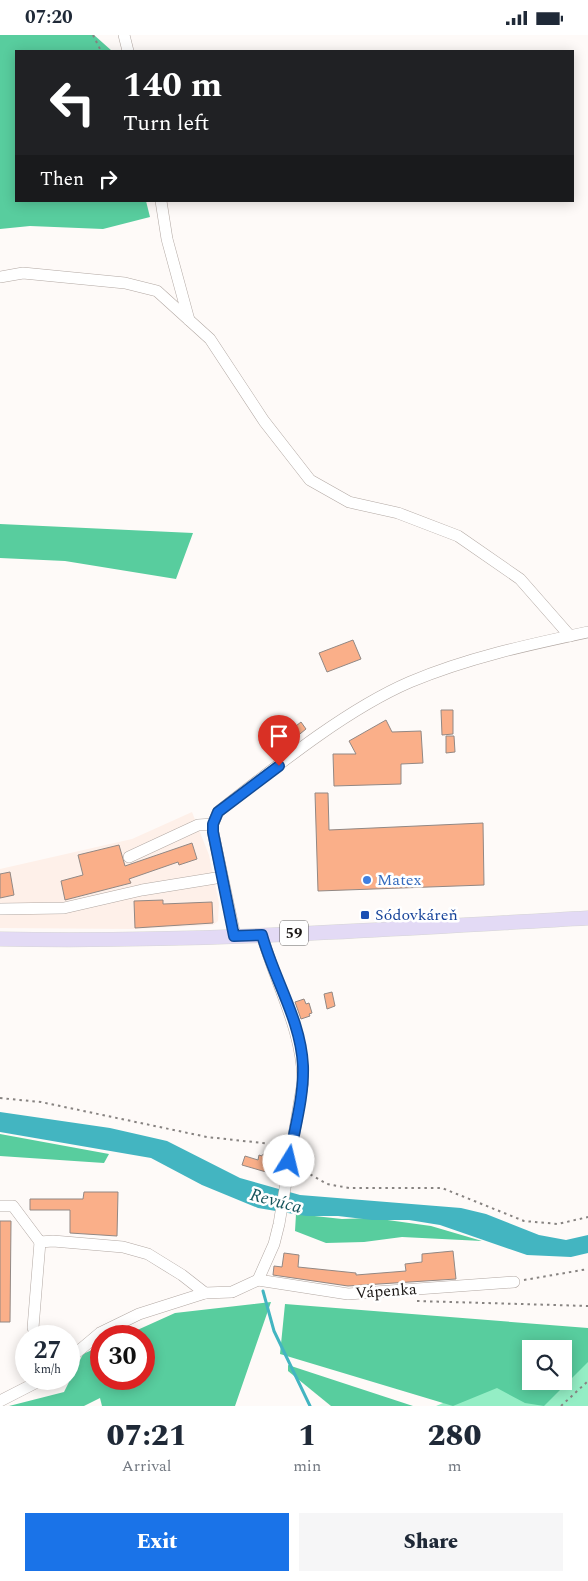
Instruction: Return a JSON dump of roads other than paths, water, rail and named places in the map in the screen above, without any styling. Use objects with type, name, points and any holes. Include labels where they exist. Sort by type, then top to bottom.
[{"type":"main road","name":"59","points":[[0,939],[146,939],[234,936],[588,918]]},
{"type":"street","points":[[124,35],[128,50]]},
{"type":"street","points":[[161,202],[168,239],[189,320]]},
{"type":"street","points":[[0,277],[23,273],[125,283],[157,291],[210,339],[264,421],[310,480],[349,502],[398,513],[458,536],[520,579],[570,636]]},
{"type":"street","points":[[234,936],[217,858],[213,824],[218,812],[350,714],[408,683],[490,653],[588,632]]},
{"type":"street","points":[[129,857],[198,825],[213,824]]},
{"type":"street","points":[[0,909],[64,908],[142,890],[222,877]]},
{"type":"street","points":[[80,1350],[100,1333],[139,1315],[205,1293],[232,1292],[258,1280],[274,1245],[300,1100],[302,1064],[296,1030],[270,964],[262,935]]},
{"type":"street","points":[[0,1206],[12,1206],[40,1242],[33,1325]]},
{"type":"street","points":[[40,1242],[53,1241],[123,1247],[148,1254],[182,1275],[205,1293]]},
{"type":"street","name":"Vápenka","points":[[258,1280],[348,1294],[514,1282]]},
{"type":"street","points":[[0,1401],[22,1390]]},
{"type":"water","name":"Revúca","points":[[0,1112],[110,1128],[167,1141],[240,1178],[300,1195],[461,1208],[486,1214],[539,1235],[566,1240],[588,1235],[588,1253],[571,1257],[527,1255],[440,1225],[409,1220],[306,1216],[258,1208],[202,1185],[151,1158],[0,1132]]},
{"type":"waterway","points":[[263,1291],[274,1331],[310,1406]]},
{"type":"place","name":"Matex","points":[[367,880]]},
{"type":"place","name":"Sódovkáreň","points":[[365,915]]}]
